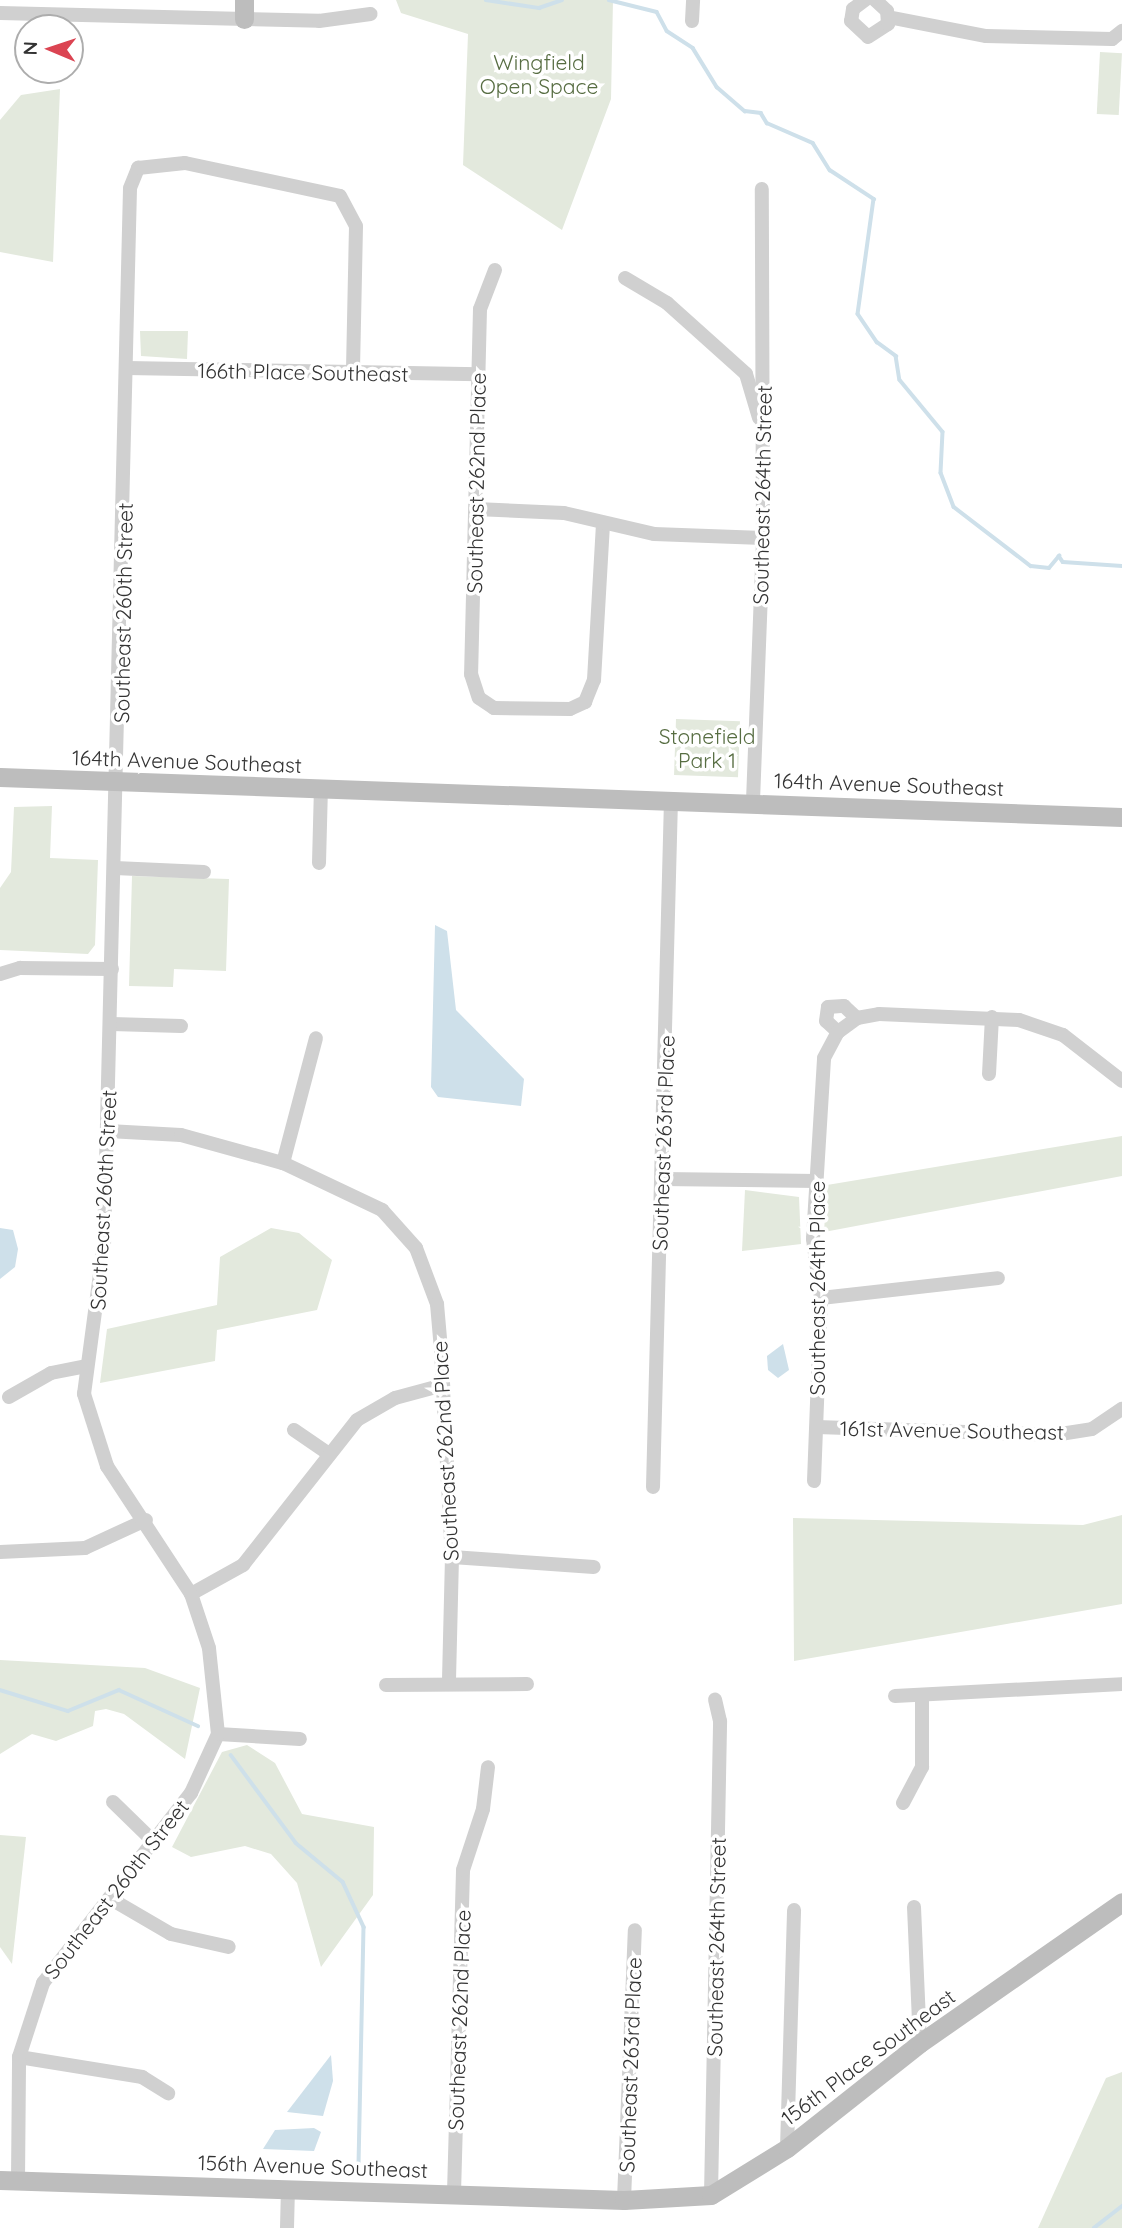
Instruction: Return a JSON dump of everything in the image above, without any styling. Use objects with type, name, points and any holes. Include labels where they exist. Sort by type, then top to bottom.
[{"type":"street","points":[[107,15],[108,0]]},
{"type":"street","points":[[692,21],[693,0]]},
{"type":"street","points":[[865,0],[851,15],[856,32],[880,34],[888,17]]},
{"type":"street","points":[[875,0],[888,17],[986,36],[1112,39],[1122,31]]},
{"type":"street","points":[[0,13],[107,15],[244,10],[371,14]]},
{"type":"street","name":"Southeast 260th Street","points":[[9,2180],[19,2057],[43,1983],[191,1793],[218,1734],[209,1648],[191,1594],[94,1439],[83,1367],[103,1263],[112,1024],[130,188],[138,168],[185,163],[340,196],[350,206],[356,226],[353,374]]},
{"type":"street","name":"Southeast 264th Street","points":[[753,801],[764,538],[762,189]]},
{"type":"street","name":"Southeast 262nd Place","points":[[495,270],[480,309],[471,674],[479,698],[494,708],[570,709],[585,702],[594,680],[603,525]]},
{"type":"street","points":[[625,278],[667,303],[746,374],[764,447]]},
{"type":"street","name":"166th Place Southeast","points":[[127,368],[353,374],[479,374]]},
{"type":"street","points":[[477,509],[564,513],[603,525],[764,538]]},
{"type":"street","name":"164th Avenue Southeast","points":[[0,777],[373,790],[391,796],[529,795],[753,801],[1122,817]]},
{"type":"street","points":[[319,863],[321,789]]},
{"type":"street","name":"Southeast 263rd Place","points":[[653,1488],[671,799]]},
{"type":"street","points":[[115,868],[204,872]]},
{"type":"street","points":[[0,974],[20,968],[112,969]]},
{"type":"street","points":[[838,1032],[826,1021],[828,1007],[844,1006],[854,1019],[992,1017],[1046,1027],[1122,1081]]},
{"type":"street","points":[[989,1074],[992,1017]]},
{"type":"street","name":"Southeast 264th Place","points":[[814,1480],[821,1298],[813,1238],[824,1058],[838,1032],[854,1019]]},
{"type":"street","points":[[112,1024],[181,1026]]},
{"type":"street","points":[[283,1163],[316,1038]]},
{"type":"street","name":"Southeast 262nd Place","points":[[108,1131],[181,1135],[283,1163],[382,1210],[416,1248],[430,1282],[443,1385],[452,1558],[449,1684]]},
{"type":"street","points":[[662,1179],[816,1181]]},
{"type":"street","points":[[821,1298],[999,1278]]},
{"type":"street","points":[[9,1397],[51,1373],[83,1367]]},
{"type":"street","points":[[191,1594],[243,1565],[328,1454],[378,1407],[443,1385]]},
{"type":"street","name":"161st Avenue Southeast","points":[[817,1427],[1054,1435],[1092,1429],[1122,1409]]},
{"type":"street","points":[[294,1430],[328,1454]]},
{"type":"street","points":[[0,1552],[85,1548],[146,1520]]},
{"type":"street","points":[[452,1558],[594,1567]]},
{"type":"street","points":[[386,1685],[527,1684]]},
{"type":"street","points":[[895,1696],[1122,1684]]},
{"type":"street","points":[[903,1803],[922,1767],[922,1695]]},
{"type":"street","name":"Southeast 264th Street","points":[[711,2195],[720,1721],[715,1700]]},
{"type":"street","points":[[218,1734],[300,1739]]},
{"type":"street","name":"Southeast 262nd Place","points":[[454,2193],[463,1870],[483,1810],[488,1767]]},
{"type":"street","points":[[113,1802],[154,1842]]},
{"type":"street","points":[[111,1899],[171,1934],[229,1947]]},
{"type":"street","name":"156th Place Southeast","points":[[624,2200],[711,2195],[787,2148],[920,2043],[1122,1902]]},
{"type":"street","points":[[914,1907],[920,2043]]},
{"type":"street","points":[[787,2148],[794,1910]]},
{"type":"street","name":"Southeast 263rd Place","points":[[624,2200],[635,1930]]},
{"type":"street","points":[[19,2057],[142,2077],[168,2093]]},
{"type":"street","name":"156th Avenue Southeast","points":[[9,2180],[624,2200]]},
{"type":"street","points":[[287,2228],[288,2188]]},
{"type":"green space","name":"Wingfield Open Space","points":[[396,0],[613,0],[611,99],[562,230],[463,165],[468,34],[401,13]]},
{"type":"green space","points":[[1100,52],[1122,53],[1119,115],[1097,114]]},
{"type":"green space","points":[[60,89],[53,262],[0,252],[0,120],[21,95]]},
{"type":"green space","points":[[140,331],[188,331],[187,359],[141,356]]},
{"type":"green space","name":"Stonefield Park 1","points":[[676,719],[740,721],[738,777],[674,775]]},
{"type":"green space","points":[[52,806],[50,858],[98,860],[95,945],[88,954],[0,950],[0,888],[11,872],[14,807]]},
{"type":"green space","points":[[132,876],[229,879],[226,971],[174,969],[173,987],[129,986]]},
{"type":"green space","points":[[1122,1136],[1122,1176],[824,1232],[827,1185]]},
{"type":"green space","points":[[745,1190],[799,1197],[801,1244],[742,1251]]},
{"type":"green space","points":[[271,1228],[299,1233],[332,1260],[317,1310],[217,1330],[215,1361],[100,1383],[107,1329],[217,1305],[220,1257]]},
{"type":"green space","points":[[1122,1515],[1122,1604],[794,1661],[793,1518],[1083,1525]]},
{"type":"green space","points":[[0,1660],[145,1668],[200,1688],[185,1759],[124,1714],[106,1709],[95,1711],[93,1726],[56,1741],[32,1734],[0,1754]]},
{"type":"green space","points":[[247,1745],[275,1763],[302,1814],[374,1827],[373,1895],[321,1967],[297,1883],[271,1854],[245,1846],[191,1857],[172,1847],[222,1752]]},
{"type":"green space","points":[[0,1835],[26,1837],[12,1964],[0,1947]]},
{"type":"green space","points":[[1122,2072],[1122,2228],[1038,2228],[1106,2078]]},
{"type":"water","points":[[435,925],[447,931],[456,1010],[524,1079],[521,1106],[438,1097],[431,1087]]},
{"type":"water","points":[[0,1228],[13,1230],[18,1249],[15,1267],[0,1279]]},
{"type":"water","points":[[783,1344],[789,1370],[778,1378],[768,1370],[767,1356]]},
{"type":"water","points":[[331,2055],[333,2081],[323,2116],[287,2112]]},
{"type":"water","points":[[314,2128],[321,2132],[314,2151],[263,2149],[275,2130]]},
{"type":"waterway","points":[[486,0],[539,8],[562,0]]},
{"type":"waterway","points":[[609,0],[657,12],[667,31],[693,48],[717,87],[745,111],[761,113],[767,123],[813,143],[830,170],[874,199],[858,314],[877,342],[896,356],[900,380],[943,432],[941,473],[954,507],[1031,566],[1049,568],[1059,556],[1063,562],[1122,566]]},
{"type":"waterway","points":[[0,1690],[68,1711],[119,1690],[198,1726]]},
{"type":"waterway","points":[[231,1755],[296,1843],[343,1882],[364,1927],[359,2164]]},
{"type":"waterway","points":[[1094,2228],[1122,2206]]}]
